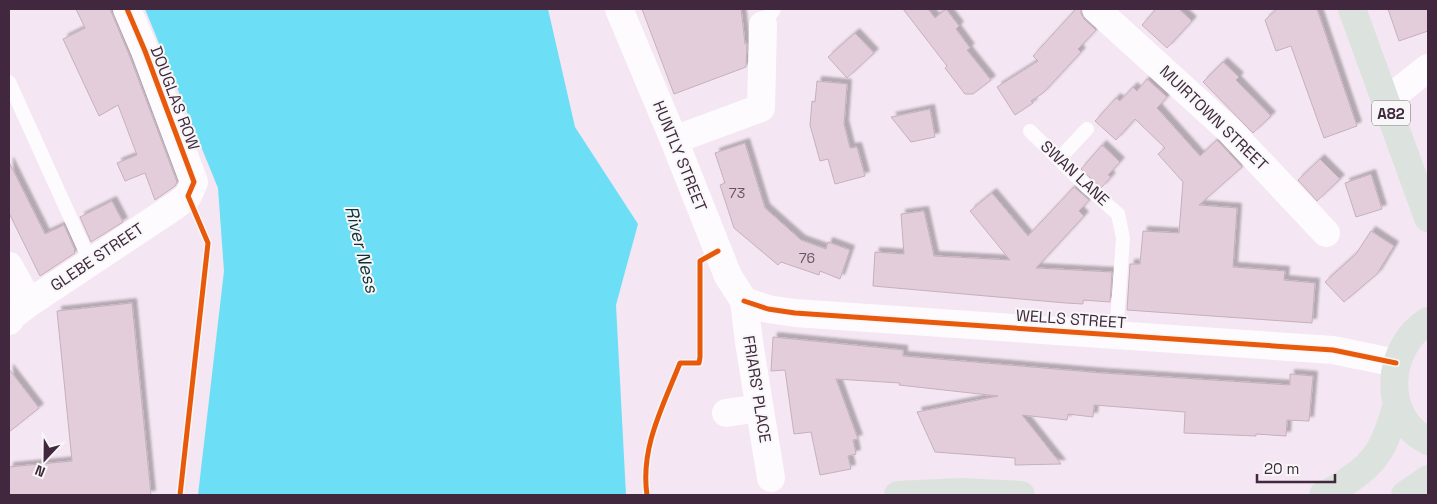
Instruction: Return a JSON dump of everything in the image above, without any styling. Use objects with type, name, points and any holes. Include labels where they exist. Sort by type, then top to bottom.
[{"type":"highway","name":"A82","points":[[1352,9],[1428,218]]},
{"type":"highway","points":[[1428,321],[1407,340],[1396,363],[1393,381],[1397,404],[1404,418],[1420,437],[1428,441]]},
{"type":"highway","points":[[1323,495],[1334,491],[1364,471],[1376,457],[1387,436],[1397,404]]},
{"type":"highway","points":[[1405,495],[1428,479]]},
{"type":"highway","points":[[898,495],[961,492],[1021,495]]},
{"type":"street","name":"DOUGLAS ROW","points":[[127,9],[145,51],[194,182],[188,196]]},
{"type":"street","name":"HUNTLY STREET","points":[[619,9],[728,276],[744,301]]},
{"type":"street","name":"MUIRTOWN STREET","points":[[1096,9],[1229,130],[1326,233]]},
{"type":"street","points":[[674,140],[761,108],[769,17]]},
{"type":"street","points":[[1386,101],[1428,68]]},
{"type":"street","name":"GLEBE STREET","points":[[9,321],[13,315],[28,303],[188,196]]},
{"type":"street","points":[[9,266],[28,303]]},
{"type":"street","name":"WELLS STREET","points":[[744,301],[768,309],[795,313],[1334,350],[1396,363]]},
{"type":"street","name":"FRIARS' PLACE","points":[[744,301],[771,478]]},
{"type":"street","points":[[726,413],[759,408]]},
{"type":"lane","points":[[9,82],[90,261]]},
{"type":"lane","points":[[1059,160],[1087,129]]},
{"type":"lane","name":"SWAN LANE","points":[[1030,131],[1118,214],[1123,238],[1116,335]]},
{"type":"water","name":"River Ness","points":[[145,9],[548,9],[575,127],[638,224],[616,305],[626,495],[198,495],[224,271],[218,188]]},
{"type":"building","points":[[76,9],[110,9],[130,57],[177,182],[175,186],[155,200],[145,173],[125,181],[117,163],[137,155],[118,105],[99,116],[63,39],[85,28]]},
{"type":"building","points":[[642,9],[741,9],[745,44],[747,43],[746,67],[674,94]]},
{"type":"building","points":[[903,9],[928,9],[935,18],[946,9],[959,26],[956,29],[970,48],[967,50],[991,80],[973,94],[965,94],[945,68],[947,66]]},
{"type":"building","points":[[1076,9],[1081,9],[1081,14],[1085,20],[1096,30],[1078,49],[1081,52],[1043,93],[1031,101],[1033,103],[1015,115],[997,87],[1038,61],[1033,56]]},
{"type":"building","points":[[1156,9],[1179,9],[1192,21],[1167,48],[1142,25]]},
{"type":"building","points":[[1277,9],[1317,9],[1357,126],[1324,138],[1291,46],[1276,51],[1265,20]]},
{"type":"building","points":[[1388,9],[1428,9],[1428,31],[1399,41]]},
{"type":"building","points":[[855,33],[874,53],[847,78],[828,57]]},
{"type":"building","points":[[1223,62],[1239,77],[1236,80],[1271,116],[1253,133],[1203,82]]},
{"type":"building","points":[[1147,79],[1167,97],[1157,108],[1200,156],[1217,140],[1242,167],[1199,205],[1237,208],[1233,267],[1285,271],[1284,280],[1315,283],[1312,323],[1127,310],[1130,264],[1140,264],[1143,231],[1179,233],[1183,182],[1158,154],[1165,148],[1135,119],[1116,140],[1095,121],[1116,98],[1120,101],[1133,87],[1137,91]]},
{"type":"building","points":[[817,81],[847,84],[844,124],[850,148],[857,147],[865,176],[835,184],[828,159],[820,161],[810,125],[812,101],[815,102]]},
{"type":"building","points":[[930,109],[935,137],[911,142],[891,117]]},
{"type":"building","points":[[745,143],[765,208],[801,240],[826,249],[828,242],[850,250],[840,279],[820,271],[819,275],[781,262],[778,265],[734,228],[720,185],[725,183],[715,153]]},
{"type":"building","points":[[1102,145],[1120,162],[1108,175],[1111,177],[1101,188],[1081,169]]},
{"type":"building","points":[[1320,159],[1340,179],[1317,201],[1298,180]]},
{"type":"building","points":[[9,162],[45,234],[64,225],[75,250],[75,253],[40,276],[9,213]]},
{"type":"building","points":[[1371,174],[1382,209],[1356,217],[1345,183]]},
{"type":"building","points":[[1074,187],[1089,200],[1079,211],[1084,216],[1036,268],[1112,272],[1110,302],[1083,300],[1083,304],[1066,303],[873,286],[875,252],[904,254],[901,214],[924,211],[934,256],[1010,260],[970,211],[992,193],[1028,236]]},
{"type":"building","points":[[112,201],[123,222],[91,242],[80,217]]},
{"type":"building","points":[[1371,231],[1394,246],[1377,274],[1344,302],[1325,282],[1356,254]]},
{"type":"building","points":[[132,303],[151,495],[9,495],[9,467],[72,461],[57,311]]},
{"type":"building","points":[[773,337],[903,350],[903,356],[1102,373],[1290,385],[1290,374],[1313,376],[1309,421],[1287,420],[1286,436],[1256,434],[1256,436],[1184,433],[1185,412],[1094,405],[1093,417],[1068,414],[1067,420],[1022,415],[1061,464],[1015,465],[1015,458],[935,452],[917,412],[998,396],[899,385],[900,383],[836,379],[858,439],[853,440],[856,454],[848,456],[851,469],[820,475],[811,432],[794,434],[785,370],[771,371]]},
{"type":"building","points":[[9,369],[39,408],[9,432]]},
{"type":"cycle path","points":[[127,9],[145,51],[194,182],[188,196],[208,243],[180,495]]},
{"type":"cycle path","points":[[647,495],[647,461],[654,428],[660,411],[680,363],[699,363],[700,261],[718,251]]},
{"type":"cycle path","points":[[744,301],[768,309],[795,313],[1333,350],[1396,363]]}]
